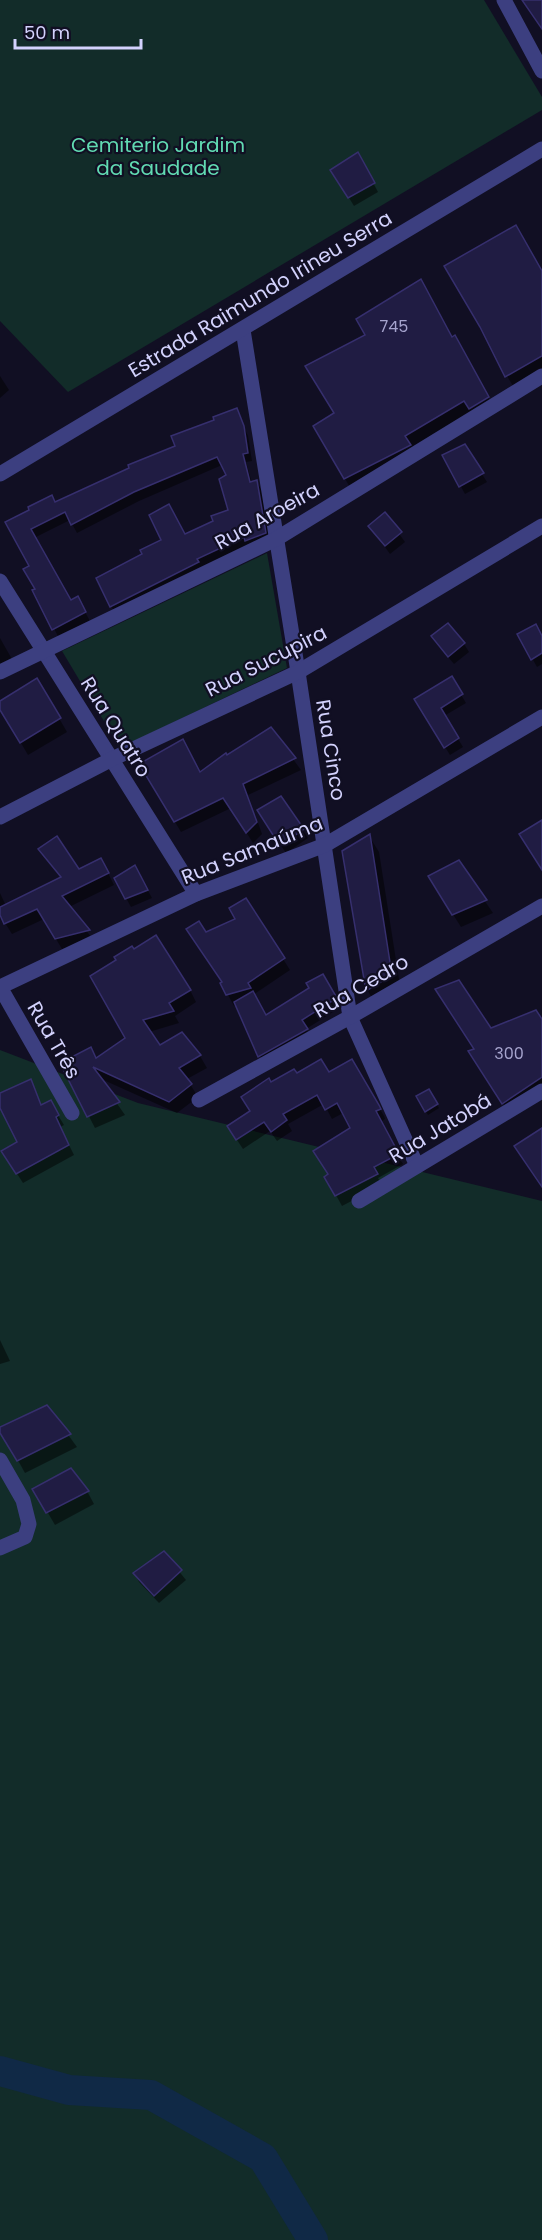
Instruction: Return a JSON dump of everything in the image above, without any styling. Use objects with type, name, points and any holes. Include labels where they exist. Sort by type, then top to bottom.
[{"type":"street","points":[[504,0],[542,71]]},
{"type":"street","name":"Estrada Raimundo Irineu Serra","points":[[0,474],[542,149]]},
{"type":"street","name":"Rua Cinco","points":[[243,330],[350,1017],[417,1166]]},
{"type":"street","name":"Rua Aroeira","points":[[0,672],[276,539],[542,376]]},
{"type":"street","name":"Rua Sucupira","points":[[0,817],[112,759],[298,672],[542,526]]},
{"type":"street","name":"Rua Quatro","points":[[0,582],[196,894]]},
{"type":"street","name":"Rua Samaúma","points":[[0,987],[196,894],[325,845],[542,717]]},
{"type":"street","name":"Rua Cedro","points":[[200,1100],[350,1017],[542,906]]},
{"type":"street","name":"Rua Três","points":[[0,987],[72,1113]]},
{"type":"street","name":"Rua Jatobá","points":[[359,1201],[542,1091]]},
{"type":"street","points":[[0,1460],[23,1500],[29,1524],[25,1536],[0,1548]]},
{"type":"green space","name":"Cemiterio Jardim da Saudade","points":[[0,0],[484,0],[542,97],[542,110],[68,392],[0,321]]},
{"type":"green space","points":[[267,553],[287,668],[120,748],[62,651]]},
{"type":"green space","points":[[0,1050],[138,1103],[542,1201],[542,2240],[0,2240]]},
{"type":"building","points":[[522,0],[542,0],[542,29]]},
{"type":"building","points":[[358,152],[375,183],[348,198],[330,170]]},
{"type":"building","points":[[516,225],[542,271],[542,356],[505,377],[480,327],[444,266]]},
{"type":"building","points":[[421,279],[452,337],[455,335],[489,397],[469,409],[464,401],[405,436],[411,445],[344,479],[313,426],[334,413],[305,366],[365,335],[356,319]]},
{"type":"building","points":[[237,408],[244,426],[248,453],[243,454],[250,482],[257,480],[266,533],[245,541],[244,537],[197,559],[199,562],[110,607],[96,578],[142,554],[140,550],[161,540],[149,515],[169,504],[185,534],[213,521],[211,516],[228,510],[219,479],[226,475],[217,457],[134,492],[71,525],[65,512],[31,529],[71,600],[78,596],[86,612],[52,630],[32,590],[35,589],[23,569],[29,566],[5,522],[52,495],[55,502],[129,468],[128,465],[175,446],[171,436],[214,420],[213,417]]},
{"type":"building","points":[[465,444],[484,473],[459,487],[442,455]]},
{"type":"building","points":[[385,512],[402,532],[385,546],[368,526]]},
{"type":"building","points":[[448,623],[465,643],[448,657],[431,636]]},
{"type":"building","points":[[536,624],[542,636],[542,653],[531,660],[517,634]]},
{"type":"building","points":[[452,676],[463,694],[441,708],[459,738],[444,748],[414,699]]},
{"type":"building","points":[[37,678],[61,718],[20,743],[0,710],[0,701]]},
{"type":"building","points":[[271,727],[296,758],[243,784],[257,822],[246,833],[223,798],[174,822],[139,764],[183,739],[200,772],[226,753],[227,755]]},
{"type":"building","points":[[281,796],[304,829],[280,846],[257,810]]},
{"type":"building","points":[[542,820],[542,870],[519,834]]},
{"type":"building","points":[[370,834],[392,975],[366,991],[342,851]]},
{"type":"building","points":[[57,836],[79,869],[101,858],[109,873],[62,896],[90,930],[55,939],[37,909],[4,924],[0,915],[0,907],[61,877],[38,849]]},
{"type":"building","points":[[459,860],[487,900],[452,915],[428,876]]},
{"type":"building","points":[[135,865],[148,890],[125,899],[114,878]]},
{"type":"building","points":[[246,898],[285,958],[248,983],[251,988],[226,995],[220,983],[222,982],[186,929],[199,921],[206,932],[235,919],[229,908]]},
{"type":"building","points":[[156,935],[191,990],[169,1003],[174,1011],[143,1020],[160,1045],[182,1032],[201,1055],[179,1068],[192,1084],[169,1102],[93,1067],[120,1102],[87,1117],[60,1063],[91,1047],[96,1058],[125,1038],[90,976],[116,960],[114,957],[132,946],[134,949]]},
{"type":"building","points":[[323,974],[337,998],[302,1020],[308,1029],[258,1057],[234,1002],[253,991],[266,1015],[309,988],[306,983]]},
{"type":"building","points":[[459,980],[491,1028],[536,1010],[542,1019],[542,1077],[502,1104],[468,1051],[474,1049],[435,989]]},
{"type":"building","points":[[321,1059],[329,1072],[352,1059],[381,1109],[376,1111],[399,1154],[374,1167],[378,1174],[335,1196],[324,1177],[328,1174],[313,1151],[350,1128],[337,1103],[325,1110],[317,1095],[283,1114],[287,1120],[271,1132],[264,1122],[236,1140],[227,1126],[250,1111],[241,1097],[269,1078],[271,1082],[294,1069],[297,1073]]},
{"type":"building","points":[[31,1079],[41,1105],[51,1100],[59,1115],[56,1117],[69,1145],[16,1174],[1,1151],[17,1142],[0,1108],[0,1093]]},
{"type":"building","points":[[429,1089],[438,1104],[425,1112],[416,1096]]},
{"type":"building","points":[[542,1128],[542,1187],[514,1146]]},
{"type":"building","points":[[47,1405],[71,1434],[17,1461],[0,1433],[0,1427]]},
{"type":"building","points":[[71,1468],[89,1491],[46,1513],[32,1489]]},
{"type":"building","points":[[164,1551],[182,1570],[154,1596],[133,1573]]},
{"type":"waterway","points":[[0,2071],[69,2090],[151,2095],[263,2158],[313,2240]]}]
